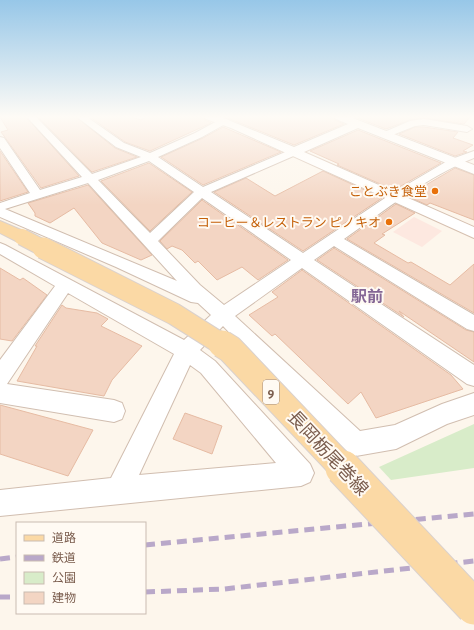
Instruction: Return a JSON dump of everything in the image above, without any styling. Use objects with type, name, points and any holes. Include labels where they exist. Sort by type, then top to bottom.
[{"type":"main road","points":[[283,146],[474,233]]},
{"type":"main road","points":[[294,152],[307,146]]},
{"type":"main road","points":[[414,146],[474,170]]},
{"type":"main road","name":"長岡栃尾巻線","points":[[8,237],[174,314],[230,348],[474,607]]},
{"type":"street","points":[[4,146],[38,195]]},
{"type":"street","points":[[59,146],[205,300],[223,315],[326,417],[356,444],[396,437],[442,415],[474,404]]},
{"type":"street","points":[[124,146],[151,157],[474,377]]},
{"type":"street","points":[[0,207],[151,157],[175,146]]},
{"type":"street","points":[[150,241],[201,192],[294,152]]},
{"type":"street","points":[[119,490],[186,351],[223,315],[395,197],[453,162],[474,154]]},
{"type":"street","points":[[0,212],[122,263],[205,300]]},
{"type":"street","points":[[0,503],[301,473],[208,367],[186,351],[65,285],[8,237]]},
{"type":"street","points":[[334,239],[474,324]]},
{"type":"street","points":[[0,377],[65,285]]},
{"type":"street","points":[[0,393],[114,411]]},
{"type":"shaded area","points":[[414,217],[442,231],[422,247],[393,232]]},
{"type":"green space","points":[[474,424],[474,468],[391,480],[379,467]]},
{"type":"building","points":[[11,146],[52,146],[79,176],[41,188]]},
{"type":"building","points":[[67,146],[113,146],[137,157],[92,172]]},
{"type":"building","points":[[137,146],[160,146],[150,151]]},
{"type":"building","points":[[184,146],[268,146],[281,152],[203,185],[161,157]]},
{"type":"building","points":[[321,146],[399,146],[441,163],[394,190],[337,165],[339,164],[310,151]]},
{"type":"building","points":[[431,146],[471,146],[463,151],[467,152],[455,156]]},
{"type":"building","points":[[0,151],[28,192],[0,201]]},
{"type":"building","points":[[149,163],[192,192],[150,231],[101,181]]},
{"type":"building","points":[[455,168],[474,175],[474,220],[430,203],[427,205],[407,196]]},
{"type":"building","points":[[323,171],[382,198],[303,251],[214,192],[246,178],[275,196]]},
{"type":"building","points":[[88,185],[152,255],[141,260],[102,243],[74,208],[50,223],[35,216],[35,213],[28,203]]},
{"type":"building","points":[[202,200],[288,260],[258,280],[242,267],[217,280],[198,261],[195,263],[182,250],[172,246],[167,249],[160,241]]},
{"type":"building","points":[[396,204],[415,213],[382,234],[385,235],[374,243],[408,263],[411,262],[450,285],[474,264],[474,313],[347,239]]},
{"type":"building","points":[[334,248],[466,330],[474,332],[474,362],[399,311],[404,317],[317,260]]},
{"type":"building","points":[[0,268],[20,280],[23,278],[47,295],[12,341],[0,339]]},
{"type":"building","points":[[302,270],[451,375],[463,389],[376,418],[361,392],[348,404],[275,334],[272,336],[249,315],[278,297],[272,292]]},
{"type":"building","points":[[62,305],[66,308],[97,313],[108,319],[101,326],[142,346],[112,380],[104,396],[17,381],[37,346],[35,346]]},
{"type":"building","points":[[0,405],[93,430],[68,476],[0,454]]},
{"type":"building","points":[[185,413],[222,426],[212,454],[173,439]]},
{"type":"railway","points":[[146,545],[474,514]]},
{"type":"railway","points":[[0,559],[16,557]]},
{"type":"railway","points":[[146,592],[224,589],[474,561]]},
{"type":"railway","points":[[0,597],[16,597]]},
{"type":"place","name":"ことぶき食堂","points":[[435,191]]},
{"type":"place","name":"コーヒー＆レストラン ピノキオ","points":[[389,222]]},
{"type":"district","name":"駅前","points":[[367,296]]}]
